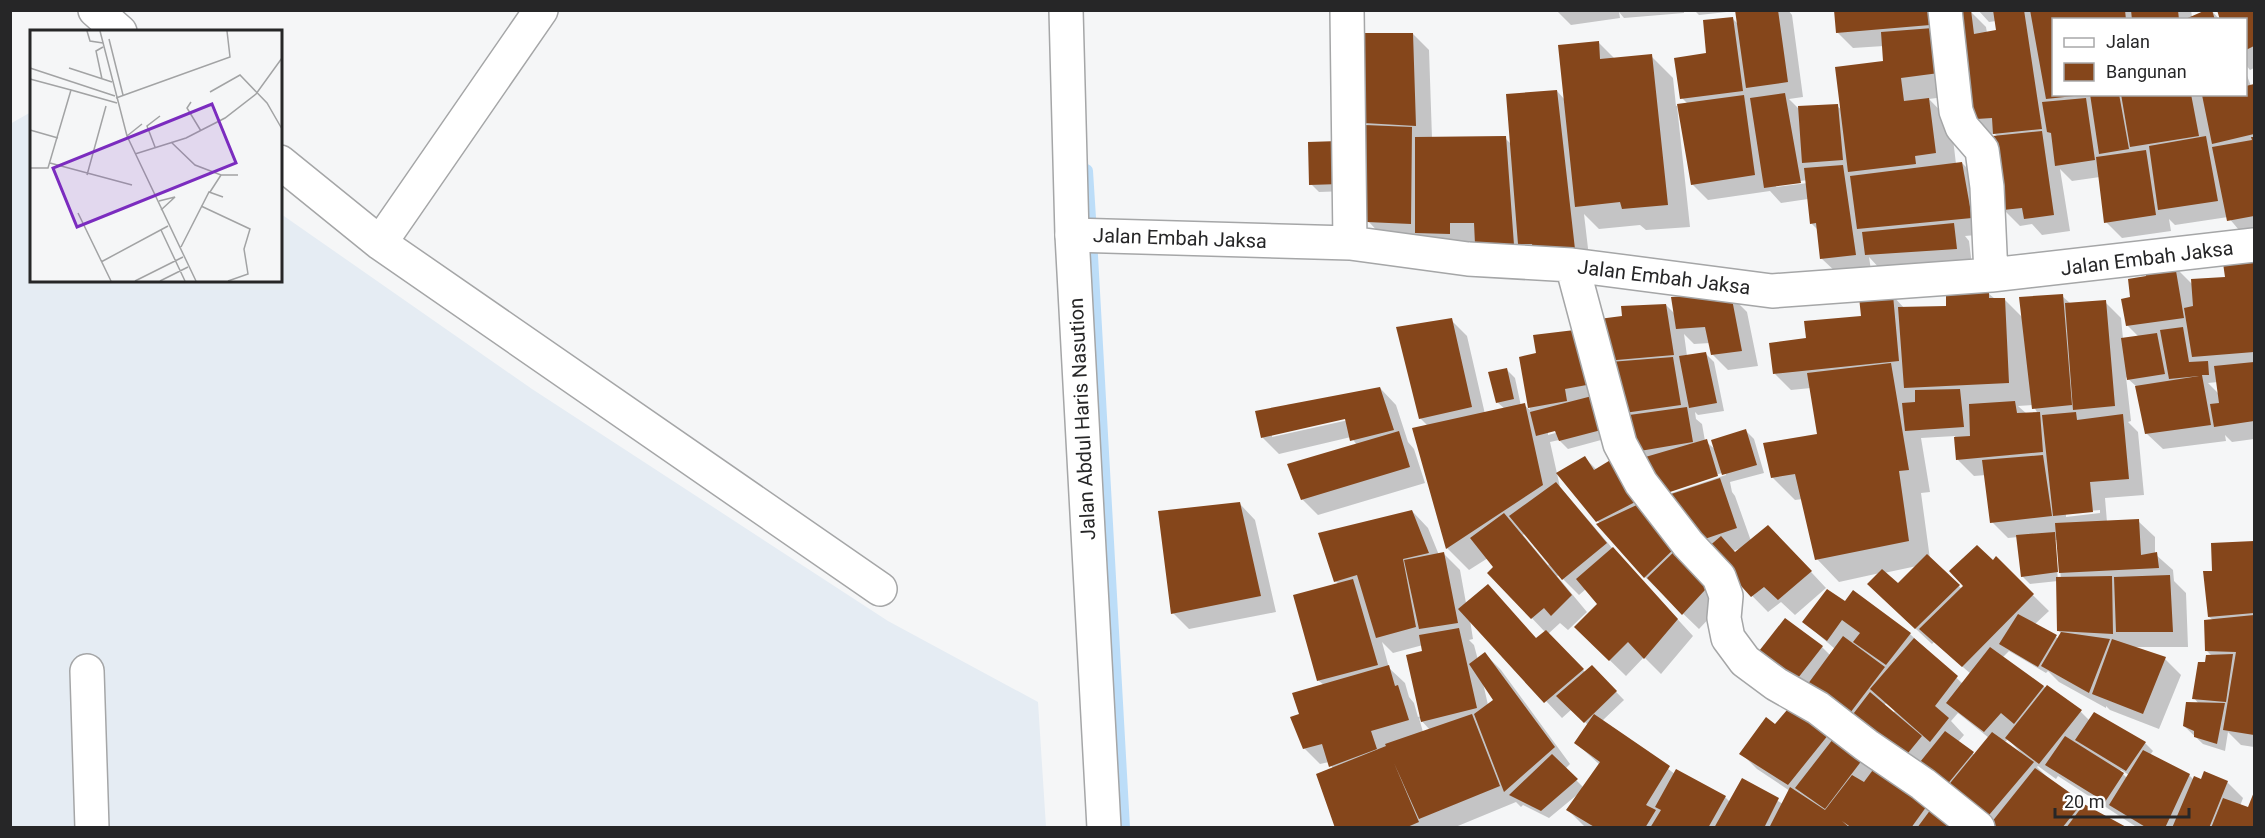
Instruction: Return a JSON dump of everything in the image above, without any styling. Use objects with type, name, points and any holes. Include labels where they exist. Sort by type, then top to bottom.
[{"type":"main road","points":[[95,10],[118,30]]},
{"type":"main road","points":[[380,243],[541,10]]},
{"type":"main road","name":"Jalan Abdul Haris Nasution","points":[[1066,10],[1072,234],[1104,828]]},
{"type":"main road","points":[[1347,10],[1350,243]]},
{"type":"main road","points":[[1945,10],[1956,111],[1962,127],[1982,150],[1988,187],[1990,275]]},
{"type":"main road","points":[[282,164],[380,243],[880,589]]},
{"type":"main road","name":"Jalan Embah Jaksa","points":[[1072,234],[1350,243],[1468,259],[1572,265],[1772,291],[1990,275],[2254,245]]},
{"type":"main road","points":[[1572,265],[1620,444],[1641,483],[1658,506],[1688,544],[1719,577],[1726,596],[1724,618],[1728,638],[1745,661],[1776,684],[1818,708],[1866,746],[1923,784],[1978,828]]},
{"type":"main road","points":[[87,671],[92,828]]},
{"type":"shaded area","points":[[30,113],[30,282],[282,282],[282,215],[532,389],[888,621],[1038,702],[1046,827],[11,828],[10,124]]},
{"type":"building","points":[[1735,10],[1778,10],[1788,82],[1746,88]]},
{"type":"building","points":[[1834,10],[1929,10],[1930,25],[1836,33]]},
{"type":"building","points":[[1971,10],[1974,34],[1996,30],[1993,10],[2024,10],[2042,129],[1993,134],[1992,118],[1961,120],[1948,13]]},
{"type":"building","points":[[2030,10],[2125,10],[2126,18],[2052,18],[2052,96],[2074,96],[2046,99]]},
{"type":"building","points":[[2131,10],[2178,10],[2179,18],[2132,18]]},
{"type":"building","points":[[2206,10],[2212,10],[2214,18],[2188,18]]},
{"type":"building","points":[[2217,10],[2254,10],[2254,46],[2247,50],[2247,18],[2219,18]]},
{"type":"building","points":[[1733,17],[1743,91],[1680,99],[1674,58],[1706,53],[1703,20]]},
{"type":"building","points":[[1933,28],[1939,73],[1901,78],[1904,101],[1929,98],[1936,153],[1915,156],[1916,164],[1848,172],[1835,67],[1883,61],[1881,32]]},
{"type":"building","points":[[1358,33],[1413,33],[1416,126],[1364,123]]},
{"type":"building","points":[[1599,41],[1600,59],[1652,54],[1668,205],[1622,209],[1620,202],[1575,207],[1558,45]]},
{"type":"building","points":[[2254,84],[2254,134],[2212,144],[2202,96],[2247,96],[2247,86]]},
{"type":"building","points":[[1557,90],[1576,258],[1534,258],[1532,244],[1518,244],[1506,94]]},
{"type":"building","points":[[1785,93],[1801,183],[1764,188],[1750,98]]},
{"type":"building","points":[[1744,95],[1755,175],[1691,185],[1677,104]]},
{"type":"building","points":[[2090,96],[2119,96],[2129,149],[2099,154]]},
{"type":"building","points":[[2121,96],[2191,96],[2199,136],[2130,147]]},
{"type":"building","points":[[2086,98],[2095,160],[2055,166],[2051,133],[2047,132],[2042,102]]},
{"type":"building","points":[[1838,104],[1843,160],[1802,163],[1798,106]]},
{"type":"building","points":[[1365,125],[1412,127],[1411,224],[1367,222]]},
{"type":"building","points":[[2042,131],[2054,215],[2024,219],[2022,208],[2003,210],[1983,137]]},
{"type":"building","points":[[1506,136],[1514,245],[1475,244],[1474,223],[1450,223],[1450,234],[1415,233],[1415,137]]},
{"type":"building","points":[[2206,136],[2218,201],[2158,210],[2149,146]]},
{"type":"building","points":[[2251,137],[2254,137],[2254,216],[2227,221],[2212,147],[2252,140]]},
{"type":"building","points":[[1339,141],[1340,184],[1309,185],[1308,142]]},
{"type":"building","points":[[2146,150],[2156,215],[2104,223],[2096,157]]},
{"type":"building","points":[[1962,162],[1972,218],[1857,229],[1850,176]]},
{"type":"building","points":[[1843,165],[1856,255],[1820,259],[1816,223],[1810,224],[1804,168]]},
{"type":"building","points":[[1954,223],[1957,249],[1865,255],[1862,232]]},
{"type":"building","points":[[2254,261],[2254,352],[2192,357],[2184,308],[2193,306],[2191,279],[2225,277],[2223,263]]},
{"type":"building","points":[[2175,265],[2184,318],[2126,326],[2121,299],[2130,297],[2128,279],[2146,276],[2146,269]]},
{"type":"building","points":[[1989,291],[1989,298],[2005,298],[2009,383],[1904,388],[1898,307],[1946,306],[1946,293]]},
{"type":"building","points":[[1731,294],[1742,351],[1711,355],[1705,327],[1676,329],[1671,297]]},
{"type":"building","points":[[2063,294],[2072,405],[2032,409],[2019,297]]},
{"type":"building","points":[[1893,295],[1899,361],[1773,374],[1769,343],[1806,338],[1804,321],[1861,316],[1859,297]]},
{"type":"building","points":[[2106,300],[2115,406],[2073,410],[2065,303]]},
{"type":"building","points":[[1666,304],[1674,355],[1605,361],[1599,319],[1622,316],[1621,306]]},
{"type":"building","points":[[1452,318],[1472,407],[1419,419],[1396,327]]},
{"type":"building","points":[[2183,327],[2189,362],[2208,361],[2209,375],[2202,375],[2211,425],[2145,434],[2135,386],[2199,376],[2169,379],[2160,330]]},
{"type":"building","points":[[1583,329],[1592,384],[1565,389],[1567,401],[1528,408],[1519,357],[1536,353],[1533,335]]},
{"type":"building","points":[[2157,333],[2165,374],[2127,380],[2121,338]]},
{"type":"building","points":[[1706,352],[1717,403],[1689,408],[1679,356]]},
{"type":"building","points":[[1673,357],[1681,405],[1617,414],[1610,362]]},
{"type":"building","points":[[2254,362],[2254,421],[2214,427],[2210,404],[2219,403],[2214,366]]},
{"type":"building","points":[[1891,363],[1909,470],[1899,471],[1909,541],[1815,560],[1795,474],[1771,478],[1763,443],[1817,434],[1807,373]]},
{"type":"building","points":[[1507,368],[1514,399],[1496,403],[1488,372]]},
{"type":"building","points":[[1380,387],[1394,430],[1350,441],[1345,419],[1261,438],[1255,411]]},
{"type":"building","points":[[1960,389],[1964,427],[1905,431],[1902,403],[1915,402],[1915,390]]},
{"type":"building","points":[[1596,395],[1605,429],[1559,441],[1555,431],[1536,436],[1530,412]]},
{"type":"building","points":[[2015,401],[2017,413],[2040,412],[2043,452],[1956,460],[1954,437],[1970,436],[1969,404]]},
{"type":"building","points":[[1525,403],[1543,485],[1446,549],[1412,428]]},
{"type":"building","points":[[1687,407],[1693,442],[1628,453],[1622,416]]},
{"type":"building","points":[[2076,412],[2077,420],[2123,414],[2129,479],[2090,482],[2093,512],[2053,516],[2042,415]]},
{"type":"building","points":[[1746,429],[1757,465],[1722,475],[1711,440]]},
{"type":"building","points":[[1399,431],[1410,467],[1301,500],[1287,464]]},
{"type":"building","points":[[1707,439],[1718,476],[1655,497],[1642,458]]},
{"type":"building","points":[[2043,455],[2052,516],[1990,523],[1982,460]]},
{"type":"building","points":[[1585,456],[1594,470],[1617,456],[1643,498],[1596,522],[1556,473]]},
{"type":"building","points":[[1720,478],[1737,528],[1690,544],[1656,499]]},
{"type":"building","points":[[1556,482],[1607,543],[1562,580],[1509,516]]},
{"type":"building","points":[[1240,502],[1261,596],[1171,614],[1158,511]]},
{"type":"building","points":[[1641,503],[1679,544],[1644,578],[1596,524]]},
{"type":"building","points":[[1412,510],[1429,553],[1403,559],[1416,627],[1376,638],[1357,575],[1334,582],[1318,533]]},
{"type":"building","points":[[1504,513],[1572,595],[1551,616],[1544,608],[1531,619],[1487,573],[1493,567],[1470,538]]},
{"type":"building","points":[[2139,519],[2141,555],[2157,552],[2159,568],[2059,573],[2055,523]]},
{"type":"building","points":[[1768,525],[1812,571],[1778,600],[1764,587],[1751,597],[1707,548],[1721,536],[1735,552]]},
{"type":"building","points":[[2055,532],[2058,572],[2021,577],[2016,535]]},
{"type":"building","points":[[2254,541],[2254,613],[2208,617],[2203,571],[2212,571],[2211,543]]},
{"type":"building","points":[[1683,543],[1716,578],[1682,615],[1647,578]]},
{"type":"building","points":[[1977,545],[1993,560],[1996,556],[2034,594],[1962,667],[1919,629],[1963,586],[1949,571]]},
{"type":"building","points":[[1613,547],[1678,619],[1644,659],[1628,642],[1609,661],[1574,627],[1597,604],[1576,579]]},
{"type":"building","points":[[1444,552],[1458,623],[1419,629],[1404,560]]},
{"type":"building","points":[[1927,554],[1960,585],[1915,629],[1867,584],[1882,569],[1898,583]]},
{"type":"building","points":[[2170,575],[2173,632],[2116,632],[2114,577]]},
{"type":"building","points":[[2112,576],[2113,634],[2057,631],[2056,577]]},
{"type":"building","points":[[1353,579],[1378,665],[1317,681],[1293,595]]},
{"type":"building","points":[[1488,584],[1536,638],[1546,630],[1584,669],[1544,703],[1458,609]]},
{"type":"building","points":[[1827,589],[1845,601],[1853,590],[1911,633],[1886,665],[1853,642],[1860,633],[1842,620],[1827,641],[1802,622]]},
{"type":"building","points":[[2018,614],[2057,635],[2038,667],[1999,644]]},
{"type":"building","points":[[2254,615],[2254,735],[2223,730],[2236,652],[2205,651],[2204,620]]},
{"type":"building","points":[[1785,618],[1823,646],[1791,687],[1752,660]]},
{"type":"building","points":[[1459,628],[1477,708],[1421,722],[1406,655],[1422,651],[1419,635]]},
{"type":"building","points":[[2061,632],[2110,639],[2089,693],[2041,666]]},
{"type":"building","points":[[1843,636],[1885,667],[1844,721],[1802,692]]},
{"type":"building","points":[[1914,638],[1958,676],[1935,706],[1949,718],[1930,742],[1870,689]]},
{"type":"building","points":[[2112,639],[2166,657],[2143,714],[2092,694]]},
{"type":"building","points":[[1990,647],[2044,686],[2014,724],[2001,713],[1984,732],[1946,703]]},
{"type":"building","points":[[1485,652],[1555,747],[1504,792],[1474,714],[1493,700],[1469,664]]},
{"type":"building","points":[[2233,654],[2226,702],[2192,699],[2198,662],[2205,662],[2206,655]]},
{"type":"building","points":[[1389,665],[1409,720],[1371,731],[1377,749],[1329,767],[1322,744],[1303,749],[1290,717],[1299,714],[1292,693]]},
{"type":"building","points":[[1592,665],[1617,691],[1584,723],[1556,696]]},
{"type":"building","points":[[2047,685],[2082,710],[2039,764],[2005,738]]},
{"type":"building","points":[[1870,692],[1922,736],[1899,764],[1847,722]]},
{"type":"building","points":[[1803,701],[1837,724],[1788,785],[1739,754],[1766,717],[1775,724],[1787,710],[1793,714]]},
{"type":"building","points":[[2186,702],[2225,703],[2217,744],[2194,737],[2194,731],[2183,726]]},
{"type":"building","points":[[2094,712],[2146,742],[2126,771],[2075,740]]},
{"type":"building","points":[[1472,714],[1500,786],[1419,819],[1394,763],[1419,822],[1405,828],[1335,828],[1316,774],[1386,746],[1385,744]]},
{"type":"building","points":[[1594,714],[1670,766],[1646,805],[1656,810],[1645,828],[1596,828],[1566,810],[1600,762],[1574,743]]},
{"type":"building","points":[[1840,730],[1869,751],[1825,809],[1795,788]]},
{"type":"building","points":[[1945,731],[1974,752],[1941,792],[1912,772]]},
{"type":"building","points":[[1992,732],[2034,762],[1984,821],[1942,793]]},
{"type":"building","points":[[2065,736],[2124,773],[2105,802],[2045,765]]},
{"type":"building","points":[[2143,750],[2190,774],[2165,828],[2147,828],[2109,805]]},
{"type":"building","points":[[1552,754],[1578,779],[1541,811],[1509,795]]},
{"type":"building","points":[[1881,759],[1934,796],[1911,828],[1852,828],[1842,821],[1850,828],[1769,828],[1790,787],[1825,810],[1852,775],[1864,782]]},
{"type":"building","points":[[2035,768],[2083,802],[2062,828],[1987,828]]},
{"type":"building","points":[[1676,769],[1726,796],[1708,828],[1650,828],[1661,810],[1655,807]]},
{"type":"building","points":[[2204,771],[2228,781],[2209,828],[2172,828],[2194,776],[2201,779]]},
{"type":"building","points":[[1742,778],[1779,798],[1764,828],[1714,828]]},
{"type":"building","points":[[2254,792],[2254,828],[2211,828],[2223,798],[2248,807]]},
{"type":"building","points":[[2084,804],[2128,828],[2066,828]]},
{"type":"building","points":[[1934,805],[1975,828],[1917,828]]},
{"type":"waterway","points":[[1086,171],[1090,234]]},
{"type":"waterway","points":[[1090,238],[1123,828]]}]
